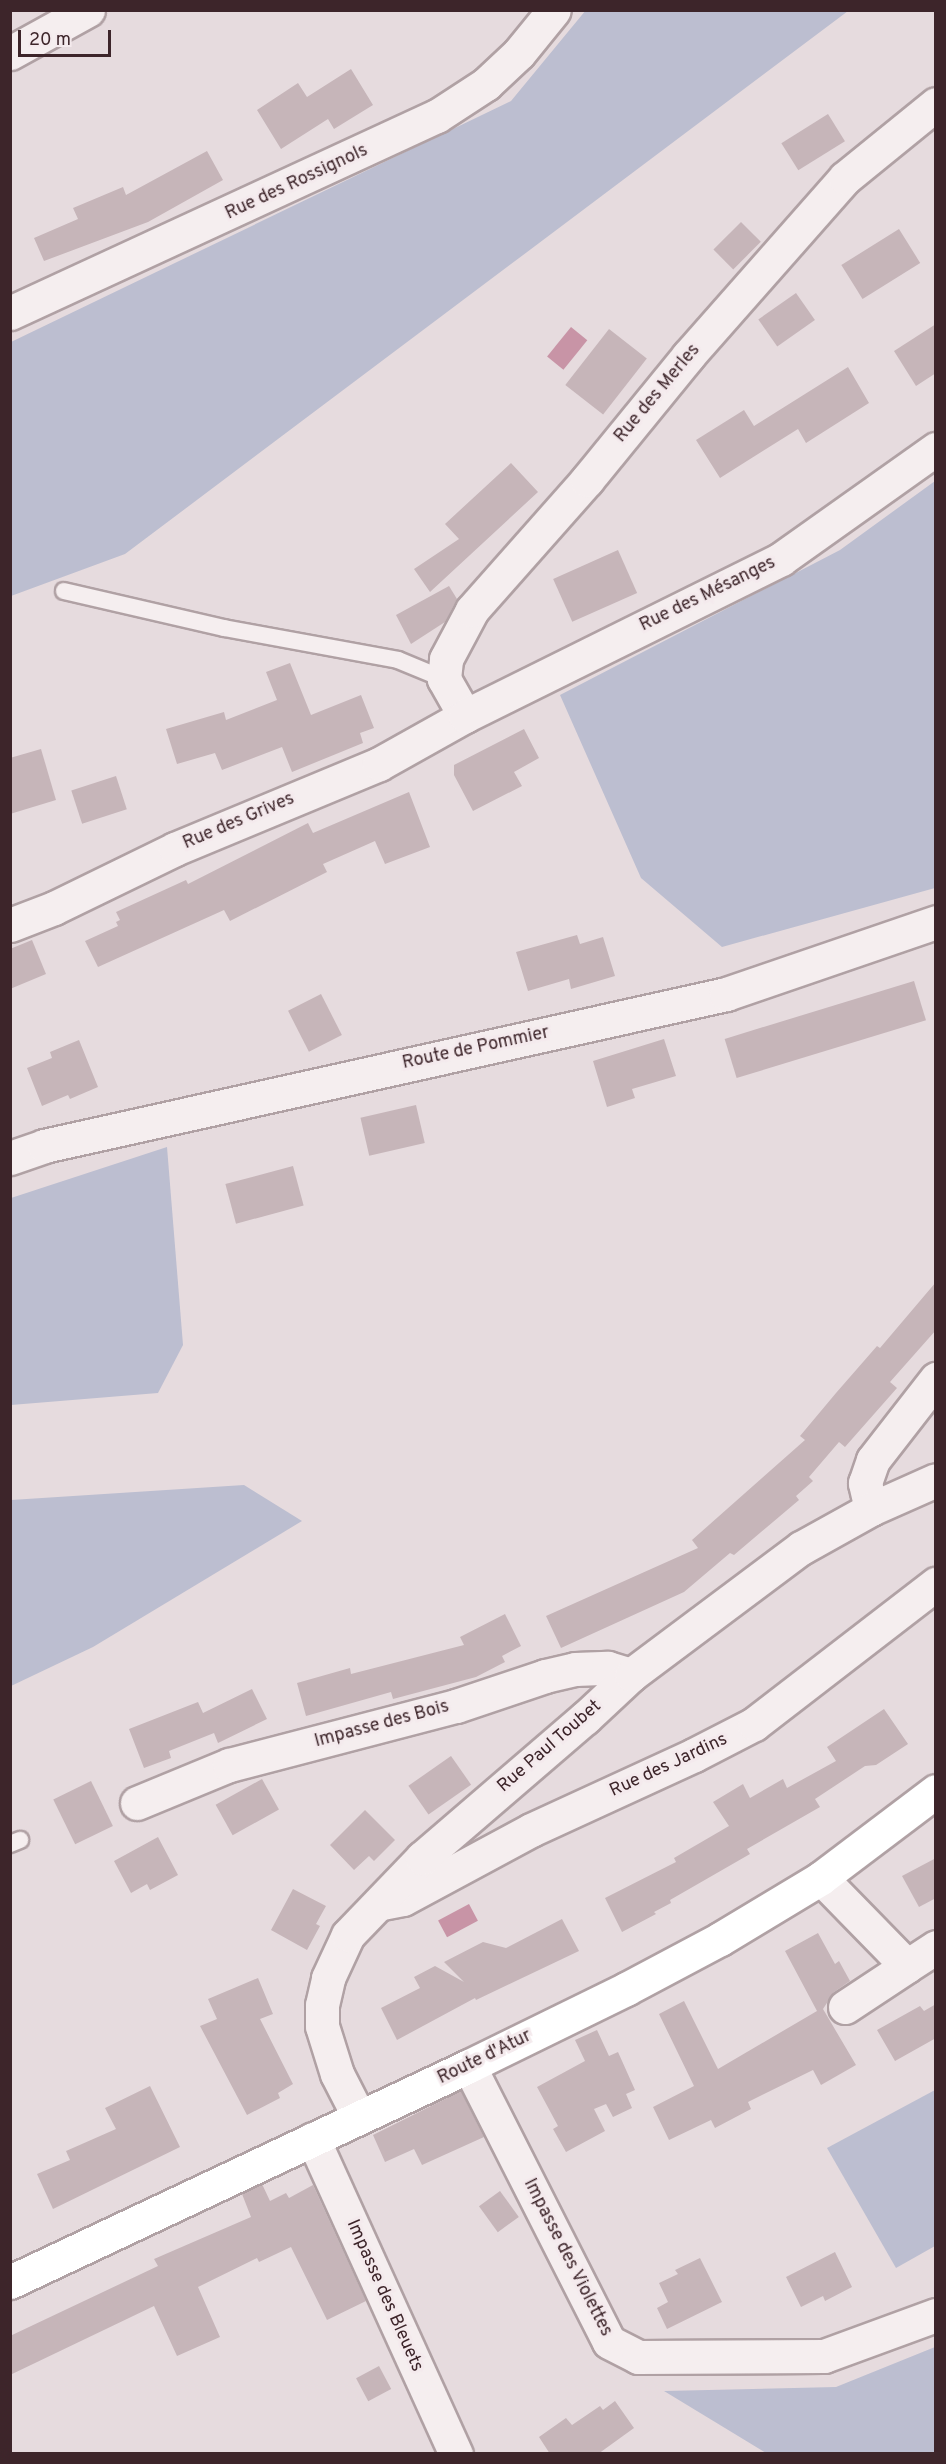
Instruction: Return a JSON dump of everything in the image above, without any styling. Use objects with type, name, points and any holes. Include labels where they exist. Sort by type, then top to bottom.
[{"type":"main road","name":"Route d'Atur","points":[[10,2282],[469,2066],[710,1945],[821,1878],[936,1791]]},
{"type":"street","points":[[10,53],[88,10]]},
{"type":"street","name":"Rue des Rossignols","points":[[10,314],[437,116],[486,84],[519,53],[554,10]]},
{"type":"street","name":"Rue des Merles","points":[[444,679],[446,659],[472,610],[587,480],[688,356],[845,178],[936,104]]},
{"type":"street","name":"Rue des Mésanges","points":[[465,716],[782,559],[936,449]]},
{"type":"street","points":[[444,679],[465,716]]},
{"type":"street","name":"Rue des Grives","points":[[10,925],[54,908],[175,849],[379,764],[465,716]]},
{"type":"street","name":"Route de Pommier","points":[[10,1158],[44,1146],[726,994],[936,922]]},
{"type":"street","points":[[871,1509],[865,1482],[873,1460],[936,1378]]},
{"type":"street","name":"Rue Paul Toubet","points":[[359,2117],[327,2049],[322,2026],[322,2005],[337,1955],[348,1935],[422,1858],[585,1718],[631,1675],[801,1548],[871,1509],[936,1480]]},
{"type":"street","name":"Rue des Jardins","points":[[377,1904],[403,1899],[531,1830],[726,1740],[763,1717],[936,1584]]},
{"type":"street","name":"Impasse des Bois","points":[[137,1803],[229,1765],[456,1706],[545,1676],[575,1669],[608,1668],[631,1675]]},
{"type":"street","points":[[821,1878],[907,1966]]},
{"type":"street","points":[[845,2007],[936,1947]]},
{"type":"street","name":"Impasse des Violettes","points":[[469,2066],[609,2342],[638,2357],[824,2356],[936,2315]]},
{"type":"street","name":"Impasse des Bleuets","points":[[313,2139],[456,2454]]},
{"type":"lane","points":[[64,591],[224,628],[398,660],[444,679]]},
{"type":"shaded area","points":[[586,10],[848,11],[125,554],[11,596],[11,342],[511,101]]},
{"type":"shaded area","points":[[571,327],[587,340],[563,370],[547,357]]},
{"type":"shaded area","points":[[935,481],[935,888],[722,947],[641,878],[560,695],[840,550]]},
{"type":"shaded area","points":[[167,1147],[183,1345],[158,1393],[11,1405],[11,1198]]},
{"type":"shaded area","points":[[244,1485],[302,1521],[93,1647],[11,1686],[11,1500]]},
{"type":"shaded area","points":[[469,1904],[478,1921],[447,1937],[438,1920]]},
{"type":"shaded area","points":[[935,2090],[935,2246],[896,2268],[827,2148]]},
{"type":"shaded area","points":[[935,2347],[935,2453],[766,2453],[664,2391],[836,2387]]},
{"type":"building","points":[[351,69],[373,105],[334,129],[328,119],[281,149],[257,110],[298,83],[307,97]]},
{"type":"building","points":[[828,114],[845,141],[798,170],[781,143]]},
{"type":"building","points":[[207,151],[223,180],[148,222],[44,261],[34,238],[78,219],[73,208],[123,187],[126,195]]},
{"type":"building","points":[[741,222],[761,242],[733,269],[713,250]]},
{"type":"building","points":[[899,229],[920,263],[863,299],[841,265]]},
{"type":"building","points":[[796,293],[815,320],[777,346],[758,319]]},
{"type":"building","points":[[936,324],[936,373],[916,386],[894,351]]},
{"type":"building","points":[[609,329],[647,359],[603,415],[565,385]]},
{"type":"building","points":[[848,367],[869,403],[806,443],[798,429],[720,478],[696,440],[744,410],[754,426]]},
{"type":"building","points":[[511,463],[538,492],[430,592],[414,569],[459,539],[445,524]]},
{"type":"building","points":[[618,550],[637,593],[572,622],[553,579]]},
{"type":"building","points":[[449,586],[457,599],[445,622],[411,644],[396,615]]},
{"type":"building","points":[[290,663],[311,715],[361,695],[374,728],[360,733],[363,743],[292,772],[282,747],[222,770],[215,753],[177,764],[166,729],[224,712],[226,720],[277,700],[266,672]]},
{"type":"building","points":[[524,729],[539,758],[514,772],[522,786],[473,811],[454,775],[454,765]]},
{"type":"building","points":[[41,749],[56,800],[10,814],[10,758]]},
{"type":"building","points":[[116,776],[127,809],[82,824],[71,791]]},
{"type":"building","points":[[409,792],[430,847],[385,864],[375,841],[323,864],[327,872],[230,921],[224,910],[98,967],[85,941],[118,926],[116,922],[120,920],[116,912],[186,880],[188,884],[308,823],[313,833]]},
{"type":"building","points":[[577,935],[580,944],[603,937],[615,976],[571,989],[569,979],[528,991],[516,952]]},
{"type":"building","points":[[32,940],[46,974],[10,989],[10,949]]},
{"type":"building","points":[[914,981],[926,1020],[737,1078],[725,1039]]},
{"type":"building","points":[[321,994],[342,1035],[309,1052],[288,1011]]},
{"type":"building","points":[[664,1039],[676,1076],[632,1089],[635,1098],[607,1107],[593,1061]]},
{"type":"building","points":[[79,1040],[98,1087],[70,1099],[68,1095],[42,1106],[27,1068],[52,1058],[50,1052]]},
{"type":"building","points":[[416,1105],[425,1143],[369,1156],[360,1118]]},
{"type":"building","points":[[293,1166],[304,1206],[236,1224],[225,1184]]},
{"type":"building","points":[[936,1282],[936,1330],[890,1382],[897,1388],[845,1447],[839,1442],[809,1477],[813,1481],[796,1496],[799,1500],[734,1555],[730,1553],[684,1592],[561,1648],[546,1616],[698,1548],[692,1540],[805,1440],[800,1436],[877,1346],[880,1348]]},
{"type":"building","points":[[505,1614],[521,1646],[502,1656],[505,1662],[476,1677],[393,1699],[391,1692],[306,1716],[297,1683],[350,1668],[351,1674],[464,1645],[460,1637]]},
{"type":"building","points":[[252,1689],[267,1719],[218,1743],[214,1733],[169,1751],[171,1758],[144,1768],[129,1729],[198,1702],[203,1713]]},
{"type":"building","points":[[884,1709],[908,1744],[876,1765],[865,1766],[815,1799],[820,1807],[747,1849],[750,1854],[670,1900],[671,1903],[654,1912],[656,1914],[622,1932],[605,1898],[676,1862],[674,1858],[729,1826],[713,1802],[743,1784],[750,1798],[783,1779],[787,1788],[836,1761],[827,1747]]},
{"type":"building","points":[[451,1756],[471,1785],[428,1814],[408,1786]]},
{"type":"building","points":[[262,1779],[279,1810],[233,1835],[216,1805]]},
{"type":"building","points":[[91,1781],[113,1826],[75,1844],[53,1799]]},
{"type":"building","points":[[365,1810],[395,1840],[374,1861],[369,1856],[354,1870],[330,1845]]},
{"type":"building","points":[[158,1837],[178,1875],[150,1890],[147,1884],[131,1893],[114,1861]]},
{"type":"building","points":[[936,1858],[936,1898],[919,1907],[902,1876]]},
{"type":"building","points":[[293,1889],[326,1906],[316,1924],[320,1926],[307,1950],[271,1930]]},
{"type":"building","points":[[562,1919],[579,1951],[476,2000],[475,1998],[397,2040],[381,2008],[420,1988],[414,1977],[435,1966],[464,1982],[444,1962],[483,1942],[506,1948]]},
{"type":"building","points":[[818,1933],[835,1964],[839,1961],[850,1981],[834,1992],[823,2009],[856,2065],[821,2085],[813,2070],[748,2102],[751,2109],[715,2128],[711,2120],[669,2140],[653,2107],[694,2086],[659,2014],[684,2001],[718,2069],[817,2011],[785,1951]]},
{"type":"building","points":[[258,1978],[273,2014],[260,2019],[293,2084],[278,2093],[280,2098],[247,2115],[200,2026],[217,2019],[208,1999]]},
{"type":"building","points":[[936,2004],[936,2038],[895,2061],[877,2030],[920,2006],[924,2011]]},
{"type":"building","points":[[597,2030],[609,2056],[618,2052],[635,2090],[626,2094],[632,2108],[613,2117],[606,2104],[594,2109],[605,2131],[566,2152],[553,2129],[558,2126],[537,2087],[585,2061],[575,2040]]},
{"type":"building","points":[[150,2086],[180,2147],[53,2209],[37,2174],[70,2160],[66,2151],[116,2129],[105,2108]]},
{"type":"building","points":[[461,2091],[484,2137],[422,2165],[414,2149],[385,2162],[373,2135]]},
{"type":"building","points":[[262,2184],[270,2201],[286,2193],[289,2198],[313,2185],[366,2301],[327,2320],[291,2247],[259,2262],[257,2258],[198,2287],[220,2337],[177,2356],[154,2306],[10,2375],[10,2336],[158,2266],[154,2259],[251,2217],[242,2194]]},
{"type":"building","points":[[500,2191],[519,2217],[498,2232],[479,2206]]},
{"type":"building","points":[[835,2252],[852,2287],[825,2301],[823,2296],[801,2307],[786,2277]]},
{"type":"building","points":[[700,2258],[722,2302],[667,2329],[657,2308],[668,2302],[659,2283],[678,2274],[675,2270]]},
{"type":"building","points":[[379,2366],[391,2389],[368,2401],[356,2378]]},
{"type":"building","points":[[615,2401],[634,2428],[598,2454],[550,2454],[539,2437],[566,2418],[572,2425],[600,2406],[603,2410]]}]
